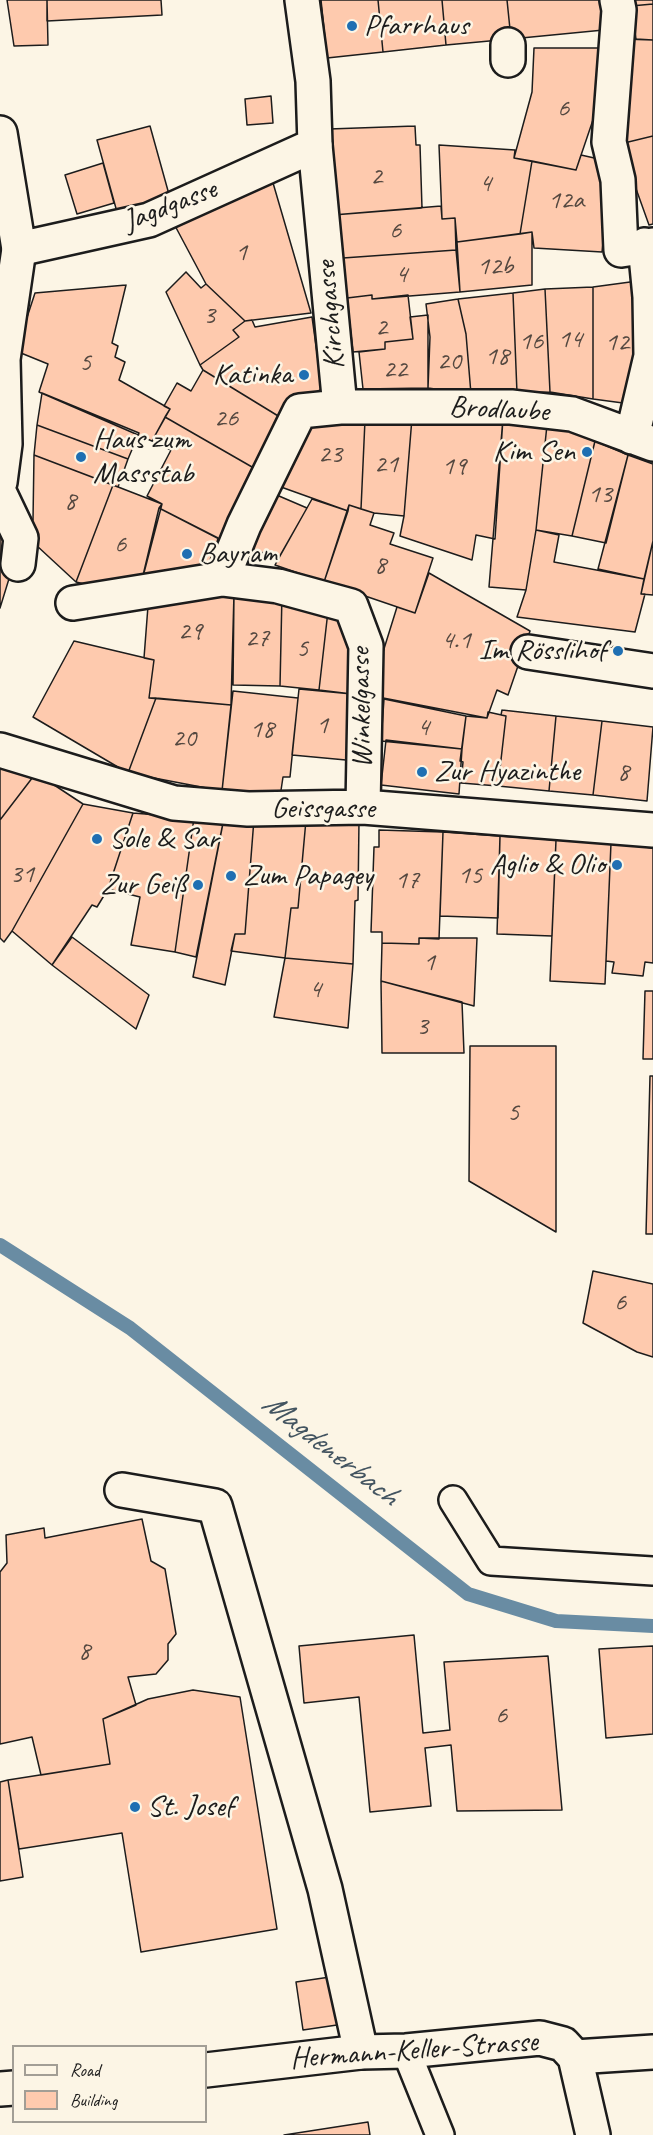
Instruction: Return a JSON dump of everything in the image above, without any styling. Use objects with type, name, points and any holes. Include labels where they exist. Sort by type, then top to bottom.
[{"type":"street","name":"Kirchgasse","points":[[222,579],[244,525],[300,411],[340,406],[315,145],[313,81],[302,0]]},
{"type":"street","points":[[617,0],[619,10],[609,142],[618,180],[621,250],[649,245],[651,356],[643,440]]},
{"type":"street","points":[[0,133],[19,249],[3,359],[5,444],[0,482]]},
{"type":"street","name":"Jagdgasse","points":[[19,249],[149,220],[315,145]]},
{"type":"street","name":"Brodlaube","points":[[340,406],[511,407],[572,414],[643,440]]},
{"type":"street","points":[[0,494],[23,543],[18,564]]},
{"type":"street","name":"Winkelgasse","points":[[73,603],[222,579],[278,586],[351,606],[366,646],[363,807]]},
{"type":"street","points":[[528,651],[653,671]]},
{"type":"street","name":"Geissgasse","points":[[0,750],[174,803],[248,809],[363,807],[653,830]]},
{"type":"street","points":[[122,1490],[215,1506],[325,1889],[361,2052]]},
{"type":"street","name":"Hermann-Keller-Strasse","points":[[207,2070],[361,2052],[406,2051],[540,2038],[563,2044],[575,2057],[653,2052]]},
{"type":"street","points":[[575,2057],[593,2135]]},
{"type":"lane","points":[[453,1500],[491,1561],[653,1571]]},
{"type":"lane","points":[[406,2051],[440,2135]]},
{"type":"building","points":[[7,0],[47,0],[48,45],[14,46]]},
{"type":"building","points":[[47,0],[161,0],[162,15],[47,21]]},
{"type":"building","name":"Pfarrhaus","points":[[321,0],[378,0],[383,52],[327,58]]},
{"type":"building","points":[[378,0],[442,0],[446,45],[383,52]]},
{"type":"building","points":[[442,0],[507,0],[511,39],[446,45]]},
{"type":"building","points":[[507,0],[606,0],[614,29],[511,39]]},
{"type":"building","points":[[624,0],[653,0],[653,4],[631,6]]},
{"type":"building","points":[[653,4],[653,40],[636,39],[631,6]]},
{"type":"building","points":[[623,39],[653,40],[653,136],[620,144]]},
{"type":"building","points":[[534,48],[608,48],[595,114],[576,170],[514,158],[532,92]]},
{"type":"building","points":[[271,96],[273,123],[247,125],[245,99]]},
{"type":"building","points":[[150,126],[170,198],[117,212],[97,140]]},
{"type":"building","points":[[415,126],[416,145],[420,145],[422,208],[333,215],[329,129]]},
{"type":"building","points":[[653,136],[653,224],[649,225],[620,144]]},
{"type":"building","points":[[439,145],[515,150],[514,158],[532,161],[520,234],[457,242],[455,218],[442,219]]},
{"type":"building","points":[[581,155],[612,162],[602,252],[534,248],[532,232],[520,234],[532,161],[576,170]]},
{"type":"building","points":[[103,163],[114,203],[77,214],[65,175]]},
{"type":"building","points":[[271,176],[311,313],[245,321],[206,284],[173,222]]},
{"type":"building","points":[[441,206],[442,219],[455,218],[456,250],[343,258],[333,215]]},
{"type":"building","points":[[532,232],[532,285],[460,292],[457,242]]},
{"type":"building","points":[[456,250],[460,292],[372,299],[372,295],[347,298],[343,258]]},
{"type":"building","points":[[186,272],[201,288],[206,284],[245,321],[233,330],[239,337],[200,365],[166,292]]},
{"type":"building","points":[[645,280],[638,405],[593,399],[593,287]]},
{"type":"building","points":[[126,285],[112,343],[118,346],[115,357],[125,362],[119,380],[170,409],[152,441],[39,392],[48,364],[16,351],[35,293]]},
{"type":"building","points":[[593,287],[593,399],[550,392],[545,289]]},
{"type":"building","points":[[545,289],[550,392],[517,393],[513,293]]},
{"type":"building","points":[[513,293],[517,393],[471,394],[466,334],[458,299]]},
{"type":"building","points":[[372,295],[372,299],[408,295],[413,339],[385,342],[385,349],[353,352],[347,298]]},
{"type":"building","points":[[458,299],[466,334],[471,394],[428,388],[430,337],[426,304]]},
{"type":"building","points":[[428,315],[428,388],[363,389],[359,352],[385,349],[385,342],[413,339],[410,317]]},
{"type":"building","points":[[312,317],[322,389],[297,402],[288,422],[203,370],[200,365],[239,337],[233,330],[245,321],[252,320],[255,327]]},
{"type":"building","points":[[203,370],[288,422],[259,471],[165,417],[170,409],[164,406],[177,383],[191,391]]},
{"type":"building","points":[[42,393],[139,433],[128,459],[37,425]]},
{"type":"building","points":[[165,417],[259,471],[227,543],[159,508],[162,504],[147,496],[171,450],[152,441]]},
{"type":"building","points":[[412,418],[503,418],[495,539],[476,535],[472,560],[400,536],[404,516]]},
{"type":"building","points":[[412,418],[404,516],[374,513],[361,509],[365,420]]},
{"type":"building","points":[[503,418],[547,425],[536,530],[526,590],[489,587]]},
{"type":"building","points":[[365,420],[361,509],[349,505],[348,511],[281,487],[311,423]]},
{"type":"building","name":"Haus zum Massstab","points":[[37,425],[128,459],[118,487],[34,455]]},
{"type":"building","points":[[547,425],[595,441],[572,536],[536,530]]},
{"type":"building","points":[[595,441],[628,455],[606,543],[572,536]]},
{"type":"building","points":[[34,455],[113,485],[76,582],[36,545],[25,527],[33,520]]},
{"type":"building","points":[[628,455],[653,464],[653,541],[644,579],[598,569]]},
{"type":"building","points":[[113,485],[162,504],[140,588],[121,593],[76,582]]},
{"type":"building","points":[[272,493],[307,508],[278,559],[246,546]]},
{"type":"building","points":[[312,499],[348,511],[324,582],[275,565]]},
{"type":"building","points":[[349,505],[374,513],[370,525],[394,533],[390,544],[433,558],[415,613],[324,582]]},
{"type":"building","points":[[159,508],[218,538],[209,578],[140,588]]},
{"type":"building","points":[[536,530],[559,535],[554,562],[644,579],[641,594],[645,594],[635,632],[517,617],[526,590]]},
{"type":"building","points":[[0,534],[21,541],[12,569],[0,564]]},
{"type":"building","points":[[653,541],[653,595],[641,594]]},
{"type":"building","points":[[0,564],[12,569],[0,608]]},
{"type":"building","points":[[429,573],[530,631],[508,695],[497,690],[487,718],[378,697],[383,652],[397,607],[415,613]]},
{"type":"building","points":[[234,593],[282,594],[280,686],[233,685]]},
{"type":"building","points":[[234,593],[231,705],[149,698],[154,660],[144,658],[148,606]]},
{"type":"building","points":[[282,594],[328,611],[319,690],[280,686]]},
{"type":"building","points":[[328,611],[349,624],[352,694],[319,690]]},
{"type":"building","points":[[74,641],[154,660],[149,698],[156,698],[128,773],[33,717]]},
{"type":"building","points":[[299,689],[352,694],[346,760],[292,755]]},
{"type":"building","points":[[233,691],[298,698],[290,777],[283,777],[280,797],[222,791]]},
{"type":"building","points":[[156,698],[231,705],[222,791],[128,773]]},
{"type":"building","points":[[384,699],[466,716],[462,749],[381,741]]},
{"type":"building","points":[[502,710],[556,716],[549,791],[498,786],[506,716],[501,715]]},
{"type":"building","points":[[488,712],[506,716],[498,786],[461,783],[463,762],[460,761],[466,716],[487,718]]},
{"type":"building","points":[[556,716],[602,721],[593,795],[549,791]]},
{"type":"building","points":[[602,721],[653,727],[647,801],[593,795]]},
{"type":"building","name":"Zur Hyazinthe","points":[[386,740],[462,749],[459,794],[381,785]]},
{"type":"building","points":[[0,762],[36,773],[0,820]]},
{"type":"building","points":[[36,773],[83,804],[4,942],[0,938],[0,820]]},
{"type":"building","points":[[83,804],[133,813],[108,889],[97,907],[92,905],[52,965],[12,931]]},
{"type":"building","points":[[133,813],[194,818],[175,952],[131,945],[140,897],[108,889]]},
{"type":"building","name":"Zur Geiß","points":[[194,818],[224,818],[196,957],[175,952]]},
{"type":"building","name":"Zum Papagey","points":[[224,818],[254,819],[245,934],[235,934],[225,985],[193,977]]},
{"type":"building","points":[[254,819],[306,820],[298,908],[291,908],[285,958],[231,951],[235,934],[245,934]]},
{"type":"building","points":[[306,820],[359,821],[358,900],[355,901],[353,964],[285,958],[291,908],[298,908]]},
{"type":"building","points":[[379,830],[443,832],[439,939],[419,938],[419,944],[382,943],[382,932],[371,932],[374,847],[379,847]]},
{"type":"building","points":[[443,832],[500,836],[498,918],[440,916]]},
{"type":"building","points":[[500,836],[556,840],[552,936],[497,934]]},
{"type":"building","points":[[556,840],[611,843],[605,984],[550,981]]},
{"type":"building","points":[[611,843],[653,848],[653,963],[645,962],[643,976],[612,973],[614,962],[606,961]]},
{"type":"building","points":[[72,937],[149,995],[136,1029],[52,965]]},
{"type":"building","points":[[419,938],[477,938],[474,1006],[381,981],[382,943],[419,944]]},
{"type":"building","points":[[285,958],[353,964],[348,1028],[274,1017]]},
{"type":"building","points":[[381,981],[462,1002],[464,1053],[382,1053]]},
{"type":"building","points":[[645,991],[653,991],[653,1059],[643,1059]]},
{"type":"building","points":[[470,1046],[556,1046],[556,1232],[469,1181]]},
{"type":"building","points":[[650,1076],[653,1076],[653,1234],[646,1234]]},
{"type":"building","points":[[593,1271],[653,1284],[653,1357],[637,1352],[583,1323]]},
{"type":"building","points":[[142,1519],[151,1561],[165,1569],[176,1634],[168,1644],[168,1660],[156,1674],[128,1677],[136,1705],[103,1719],[110,1764],[41,1775],[32,1737],[0,1744],[0,1572],[7,1563],[6,1535],[44,1528],[45,1538]]},
{"type":"building","points":[[414,1635],[423,1733],[450,1730],[444,1662],[548,1656],[562,1810],[457,1811],[451,1745],[425,1748],[431,1806],[370,1812],[359,1697],[304,1703],[299,1646]]},
{"type":"building","points":[[653,1646],[653,1734],[606,1738],[599,1649]]},
{"type":"building","name":"St. Josef","points":[[193,1690],[240,1697],[277,1929],[141,1952],[122,1833],[19,1849],[8,1780],[110,1764],[103,1719],[148,1699]]},
{"type":"building","points":[[8,1780],[23,1877],[0,1881],[0,1782]]},
{"type":"building","points":[[330,1977],[337,2025],[303,2030],[296,1982]]},
{"type":"building","points":[[368,2122],[370,2135],[284,2135]]},
{"type":"waterway","name":"Magdenerbach","points":[[0,1245],[130,1328],[468,1594],[556,1621],[653,1626]]},
{"type":"place","name":"Pfarrhaus","points":[[352,26]]},
{"type":"place","name":"Katinka","points":[[304,375]]},
{"type":"place","name":"Kim Sen","points":[[587,452]]},
{"type":"place","name":"Haus zum Massstab","points":[[81,457]]},
{"type":"place","name":"Bayram","points":[[187,554]]},
{"type":"place","name":"Im Rösslihof","points":[[618,651]]},
{"type":"place","name":"Zur Hyazinthe","points":[[422,772]]},
{"type":"place","name":"Sole & Sar","points":[[97,839]]},
{"type":"place","name":"Aglio & Olio","points":[[617,865]]},
{"type":"place","name":"Zum Papagey","points":[[231,876]]},
{"type":"place","name":"Zur Geiß","points":[[198,885]]},
{"type":"place","name":"St. Josef","points":[[135,1807]]}]
